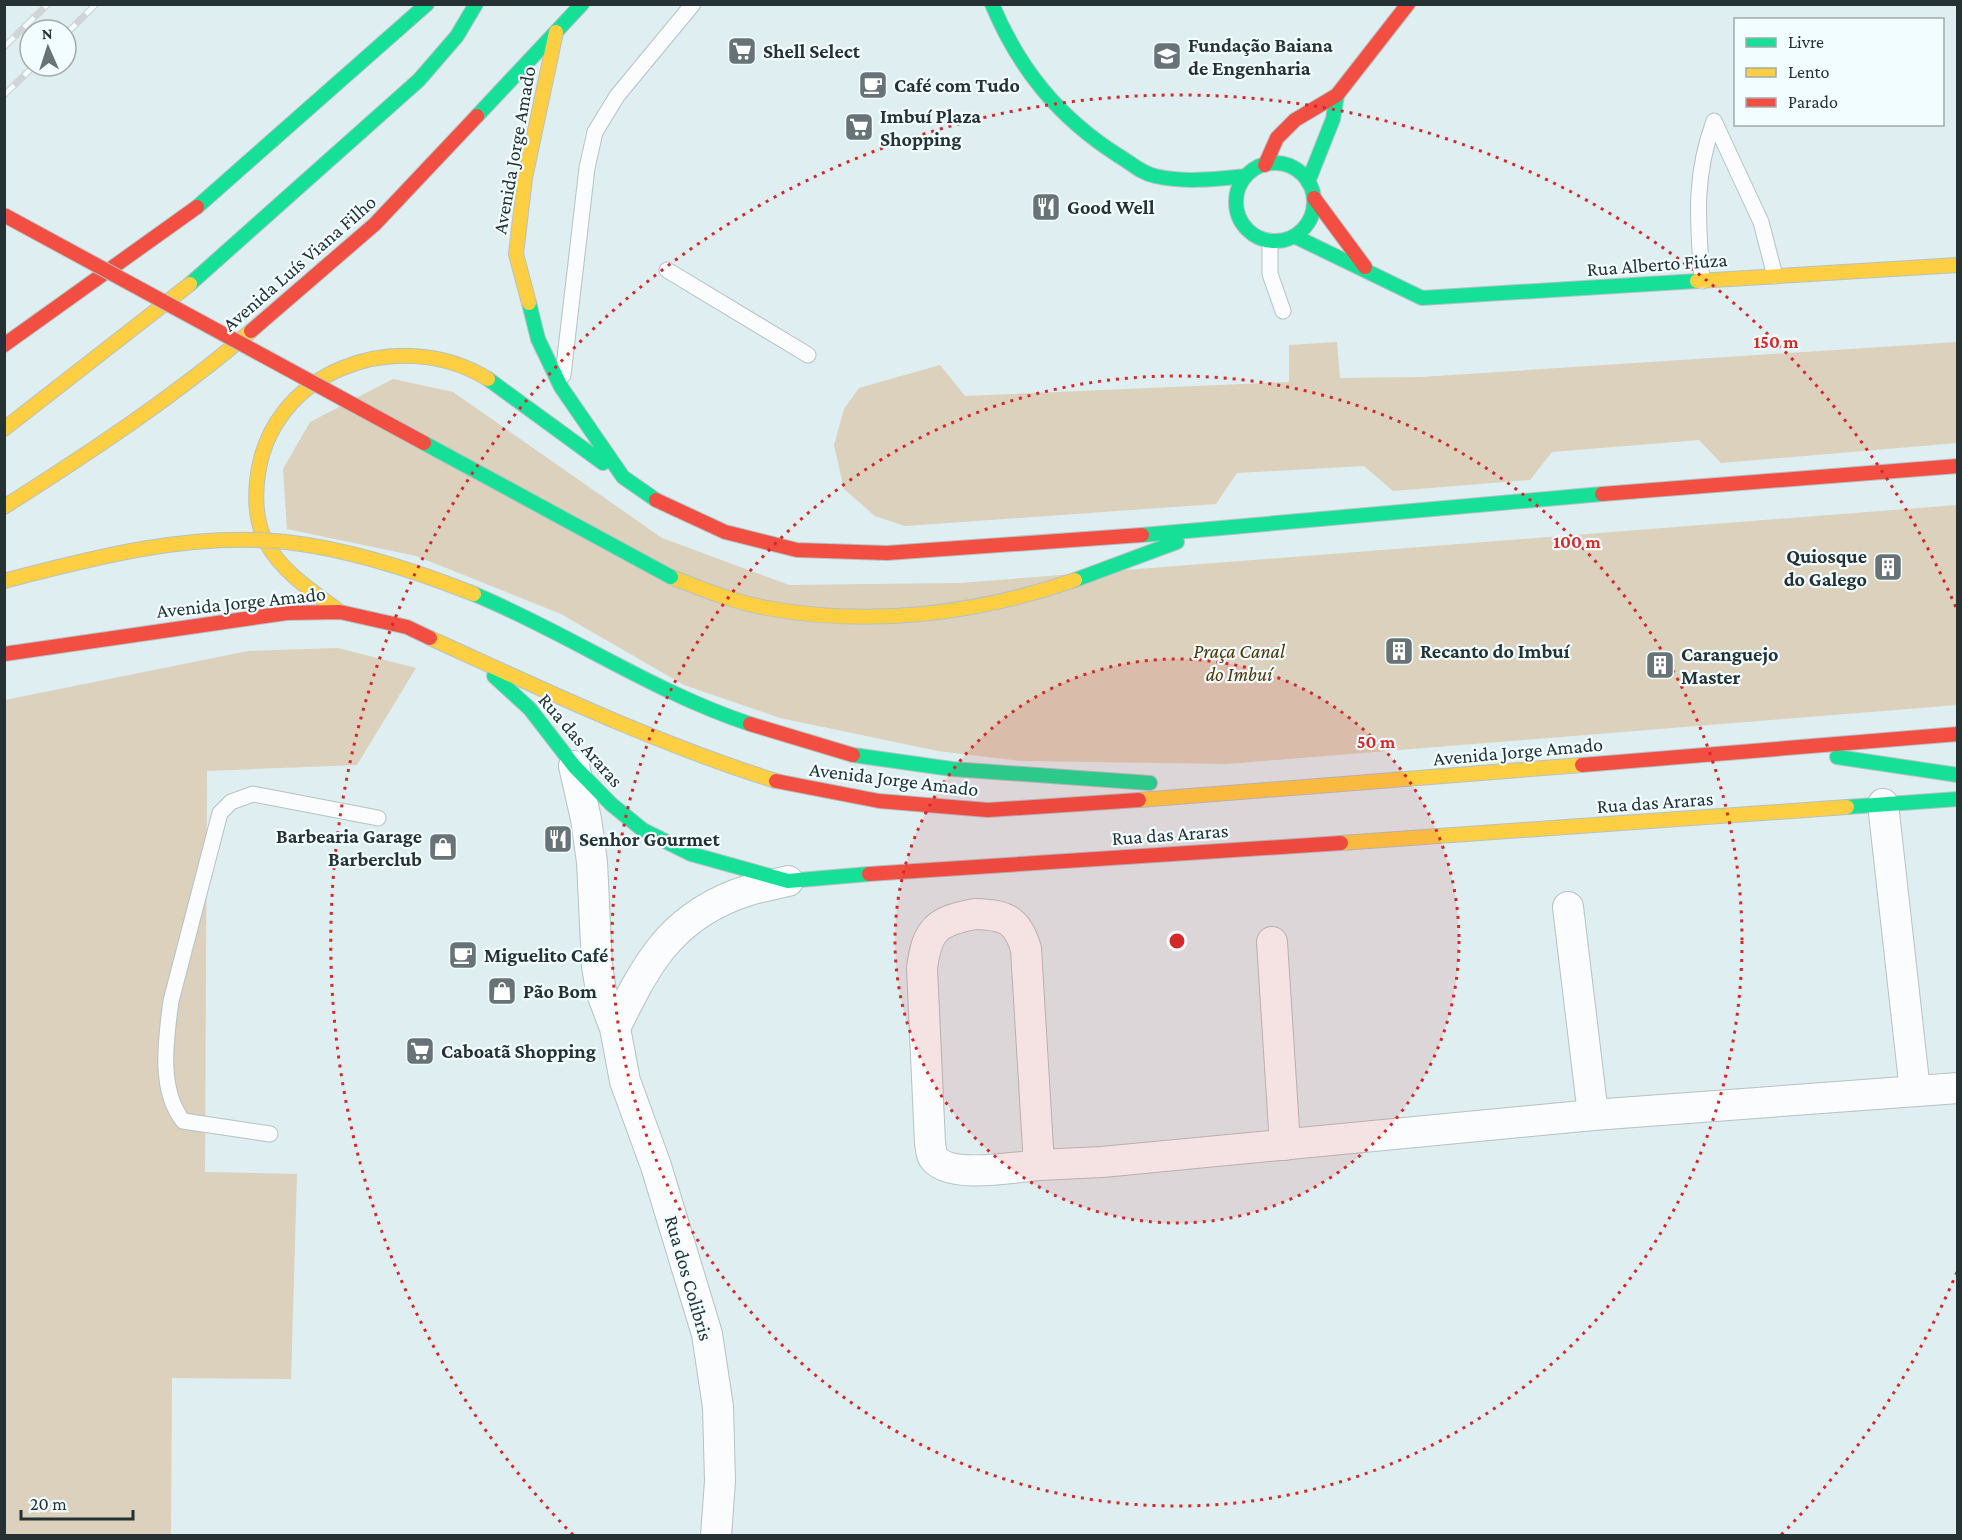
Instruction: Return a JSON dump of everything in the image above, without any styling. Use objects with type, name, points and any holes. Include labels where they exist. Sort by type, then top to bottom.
[{"type":"main road","points":[[4,345],[62,306],[197,207],[427,4]]},
{"type":"main road","points":[[5,428],[137,328],[216,263],[419,80],[457,36],[476,4]]},
{"type":"main road","name":"Avenida Luís Viana Filho","points":[[4,507],[89,453],[223,355],[375,224],[582,4]]},
{"type":"main road","points":[[992,4],[1003,33],[1023,70],[1058,110],[1098,144],[1153,176],[1189,179],[1246,176],[1265,165],[1278,163],[1289,166],[1308,182],[1314,198],[1309,220],[1294,236],[1282,241],[1270,241],[1248,231],[1236,209],[1236,197],[1246,176]]},
{"type":"main road","points":[[1265,165],[1277,138],[1295,120],[1337,94],[1408,4]]},
{"type":"main road","name":"Avenida Jorge Amado","points":[[556,32],[525,178],[516,255],[538,339],[561,387],[623,477],[665,506],[725,532],[797,550],[887,553],[1122,537],[1218,527],[1958,466]]},
{"type":"main road","points":[[1308,182],[1333,119],[1337,94]]},
{"type":"main road","name":"Rua Alberto Fiúza","points":[[1314,198],[1366,269]]},
{"type":"main road","points":[[4,215],[671,577],[717,595],[767,608],[825,614],[914,615],[967,607],[1034,593],[1218,527]]},
{"type":"main road","name":"Rua Alberto Fiúza","points":[[1294,236],[1422,298],[1958,265]]},
{"type":"main road","points":[[340,612],[285,569],[262,533],[255,503],[258,469],[267,435],[286,408],[309,388],[338,370],[368,359],[407,353],[445,359],[498,387],[623,477]]},
{"type":"main road","points":[[4,581],[88,559],[143,549],[215,541],[287,542],[358,557],[431,577],[517,613],[678,696],[751,724],[854,755],[952,769],[1266,791]]},
{"type":"main road","name":"Avenida Jorge Amado","points":[[4,654],[238,618],[286,613],[340,612],[407,627],[628,728],[715,762],[788,785],[868,799],[988,810],[1266,791],[1958,734]]},
{"type":"main road","name":"Rua das Araras","points":[[468,653],[530,709],[574,766],[611,804],[643,830],[691,854],[788,881],[921,869],[1542,831],[1958,798]]},
{"type":"main road","points":[[1779,749],[1958,775]]},
{"type":"street","name":"Rua dos Colibris","points":[[574,766],[586,819],[592,862],[601,990],[615,1028],[625,1081],[656,1166],[706,1334],[718,1407],[720,1481],[716,1536]]},
{"type":"street","points":[[1883,804],[1915,1091]]},
{"type":"street","points":[[615,1028],[637,984],[676,929],[705,909],[736,895],[788,881]]},
{"type":"street","points":[[1568,907],[1593,1116]]},
{"type":"street","points":[[1039,1165],[1026,949],[1022,934],[1012,921],[998,915],[975,914],[953,918],[935,927],[925,942],[922,968],[930,1143],[933,1157],[943,1166],[964,1171],[1102,1162],[1593,1116],[1958,1088]]},
{"type":"street","points":[[1272,942],[1286,1145]]},
{"type":"lane","points":[[561,387],[587,168],[595,132],[617,96],[693,4]]},
{"type":"lane","points":[[1702,280],[1698,184],[1703,152],[1714,121],[1761,222],[1775,276]]},
{"type":"lane","points":[[1270,241],[1270,274],[1283,311]]},
{"type":"lane","points":[[667,270],[808,355]]},
{"type":"lane","points":[[270,1134],[183,1121],[173,1109],[167,1088],[168,1025],[171,1001],[220,813],[231,802],[253,794],[378,818]]},
{"type":"green space","points":[[1337,342],[1340,378],[1421,377],[1957,342],[1957,443],[1721,463],[1699,440],[1552,452],[1530,480],[1393,491],[1364,466],[1237,473],[1216,504],[905,526],[875,516],[844,489],[834,445],[844,409],[859,388],[940,365],[965,396],[1289,382],[1289,345]]},
{"type":"green space","name":"Praça Canal do Imbuí","points":[[393,379],[453,392],[662,538],[789,585],[960,583],[1957,505],[1957,705],[1227,764],[1021,761],[938,751],[780,718],[684,685],[561,614],[416,556],[287,529],[283,469],[310,422]]},
{"type":"green space","points":[[338,648],[416,668],[357,765],[207,771],[205,1172],[297,1174],[291,1379],[172,1378],[171,1535],[5,1536],[5,700],[248,651]]},
{"type":"railway","points":[[4,47],[48,4]]},
{"type":"railway","points":[[78,22],[96,4]]},
{"type":"railway","points":[[4,95],[22,78]]},
{"type":"traffic: fast","points":[[197,207],[427,4]]},
{"type":"traffic: fast","points":[[190,284],[419,80],[457,36],[476,4]]},
{"type":"traffic: fast","points":[[477,116],[582,4]]},
{"type":"traffic: fast","points":[[992,4],[1015,50],[1043,90],[1097,141],[1136,168],[1155,176],[1178,179],[1200,180],[1246,176]]},
{"type":"traffic: fast","points":[[1308,182],[1333,119],[1337,95]]},
{"type":"traffic: fast","points":[[1275,163],[1290,166],[1302,175],[1311,187],[1314,202],[1311,217],[1302,229],[1290,238],[1275,241],[1260,238],[1248,229],[1239,217],[1236,202],[1239,187],[1248,175],[1260,166],[1275,163]]},
{"type":"traffic: fast","points":[[1294,236],[1422,298],[1697,281]]},
{"type":"traffic: fast","points":[[529,303],[538,339],[561,387],[623,477],[656,500]]},
{"type":"traffic: fast","points":[[488,379],[603,463]]},
{"type":"traffic: fast","points":[[424,443],[671,577]]},
{"type":"traffic: fast","points":[[1142,535],[1602,494]]},
{"type":"traffic: fast","points":[[1075,580],[1177,542]]},
{"type":"traffic: fast","points":[[474,594],[509,609],[679,696],[750,724]]},
{"type":"traffic: fast","points":[[494,676],[530,709],[574,766],[611,804],[643,830],[691,854],[788,881],[869,874]]},
{"type":"traffic: fast","points":[[853,755],[952,769],[1150,783]]},
{"type":"traffic: fast","points":[[1837,757],[1958,775]]},
{"type":"traffic: fast","points":[[1847,807],[1958,799]]},
{"type":"traffic: slow","points":[[529,303],[516,254],[525,178],[556,32]]},
{"type":"traffic: slow","points":[[1697,281],[1958,265]]},
{"type":"traffic: slow","points":[[4,429],[190,284]]},
{"type":"traffic: slow","points":[[4,507],[130,424],[192,379],[251,331]]},
{"type":"traffic: slow","points":[[340,612],[282,564],[267,544],[258,521],[257,482],[266,443],[285,411],[311,386],[343,368],[378,358],[416,356],[453,363],[488,379]]},
{"type":"traffic: slow","points":[[4,581],[108,555],[215,540],[250,540],[310,545],[357,555],[405,569],[474,594]]},
{"type":"traffic: slow","points":[[671,577],[718,595],[767,608],[806,614],[845,616],[923,614],[962,609],[1038,592],[1075,580]]},
{"type":"traffic: slow","points":[[430,638],[644,733],[776,781]]},
{"type":"traffic: slow","points":[[1139,800],[1582,765]]},
{"type":"traffic: slow","points":[[1341,843],[1847,807]]},
{"type":"traffic: jam","points":[[1265,165],[1277,138],[1295,120],[1337,95],[1408,4]]},
{"type":"traffic: jam","points":[[251,331],[375,224],[477,116]]},
{"type":"traffic: jam","points":[[1314,198],[1365,267]]},
{"type":"traffic: jam","points":[[4,345],[197,207]]},
{"type":"traffic: jam","points":[[4,215],[424,443]]},
{"type":"traffic: jam","points":[[1602,494],[1958,466]]},
{"type":"traffic: jam","points":[[656,500],[725,532],[797,550],[887,553],[1142,535]]},
{"type":"traffic: jam","points":[[4,654],[286,613],[340,612],[407,627],[430,638]]},
{"type":"traffic: jam","points":[[750,724],[853,755]]},
{"type":"traffic: jam","points":[[1582,765],[1958,734]]},
{"type":"traffic: jam","points":[[776,781],[879,801],[988,810],[1139,800]]},
{"type":"traffic: jam","points":[[869,874],[1341,843]]},
{"type":"place","name":"Shell Select","points":[[742,51]]},
{"type":"place","name":"Fundação Baiana de Engenharia","points":[[1167,56]]},
{"type":"place","name":"Café com Tudo","points":[[873,85]]},
{"type":"place","name":"Imbuí Plaza Shopping","points":[[859,127]]},
{"type":"place","name":"Good Well","points":[[1046,207]]},
{"type":"place","name":"Quiosque do Galego","points":[[1888,567]]},
{"type":"place","name":"Recanto do Imbuí","points":[[1399,651]]},
{"type":"place","name":"Caranguejo Master","points":[[1660,665]]},
{"type":"place","name":"Senhor Gourmet","points":[[558,839]]},
{"type":"place","name":"Barbearia Garage Barberclub","points":[[443,847]]},
{"type":"place","name":"Miguelito Café","points":[[463,955]]},
{"type":"place","name":"Pão Bom","points":[[502,991]]},
{"type":"place","name":"Caboatã Shopping","points":[[420,1051]]}]
